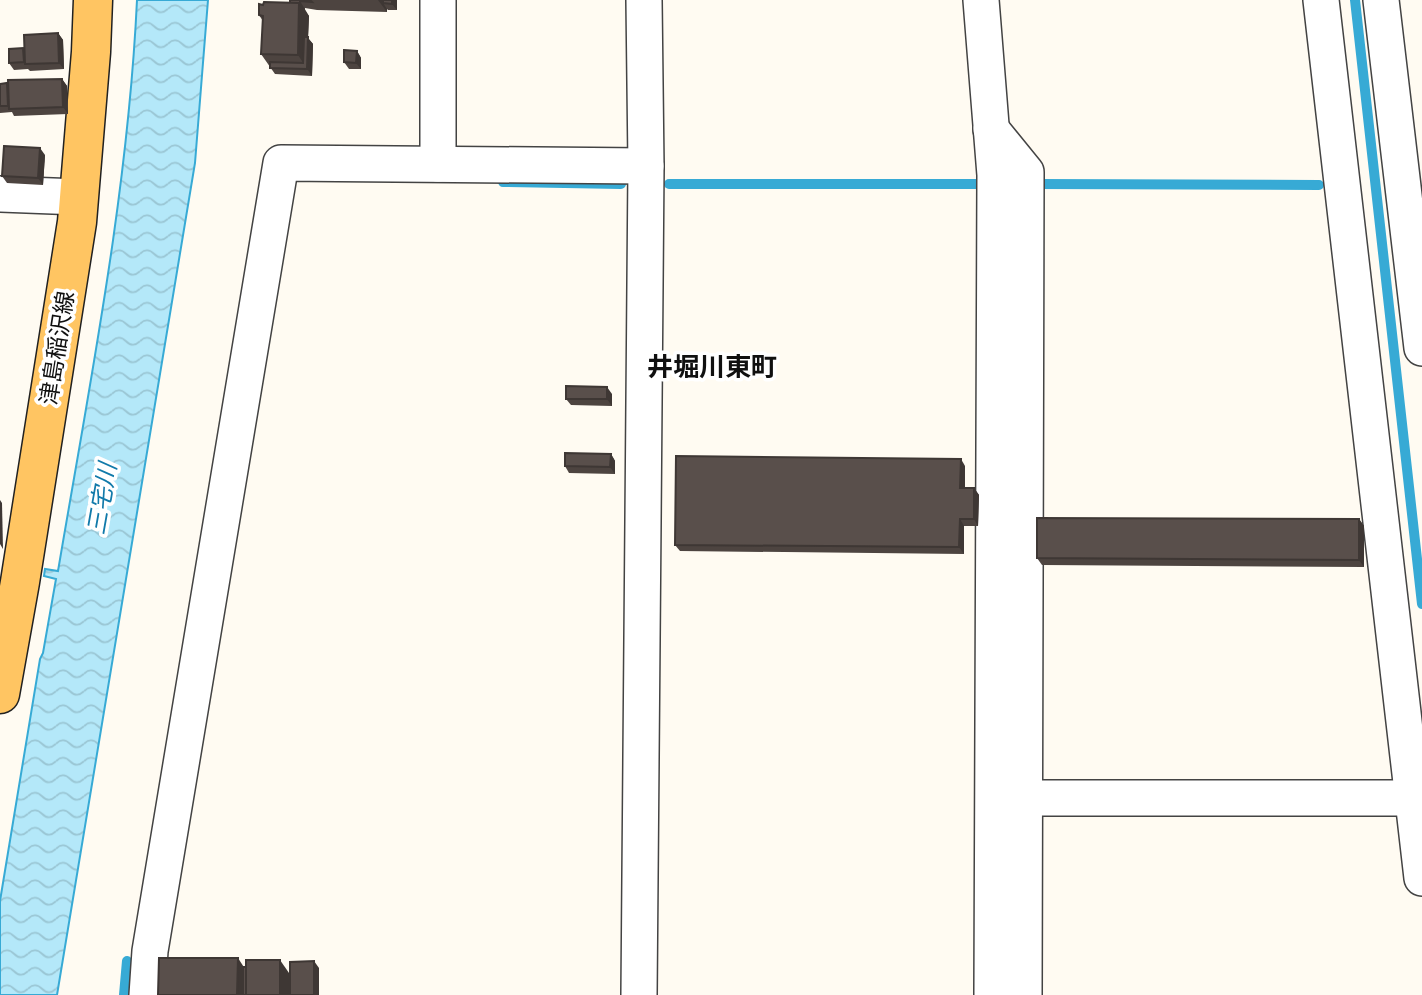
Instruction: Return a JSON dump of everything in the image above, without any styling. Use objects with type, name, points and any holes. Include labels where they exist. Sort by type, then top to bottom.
[{"type":"main road","name":"津島稲沢線","points":[[0,694],[10,584],[79,197],[93,0]]},
{"type":"street","points":[[438,0],[438,164]]},
{"type":"street","points":[[639,995],[646,166],[644,0]]},
{"type":"street","points":[[981,0],[995,175],[1010,659],[1026,798],[1024,995]]},
{"type":"street","points":[[1321,0],[1422,878]]},
{"type":"street","points":[[1381,0],[1413,200],[1422,348]]},
{"type":"street","points":[[147,995],[150,951],[281,163],[646,166]]},
{"type":"street","points":[[0,194],[79,197]]},
{"type":"street","points":[[992,995],[1010,659]]},
{"type":"street","points":[[1026,798],[1413,798]]},
{"type":"water","name":"三宅川","points":[[137,0],[208,0],[195,163],[57,995],[0,995],[0,901],[56,579],[44,576],[45,569],[58,571],[95,358],[125,144]]},
{"type":"building","points":[[290,0],[312,2],[300,1],[300,4],[290,3]]},
{"type":"building","points":[[383,0],[392,0],[392,4],[383,3]]},
{"type":"building","points":[[264,2],[299,3],[298,55],[261,54],[263,16],[259,15],[259,4],[263,5]]},
{"type":"building","points":[[58,33],[59,63],[25,64],[24,35]]},
{"type":"building","points":[[304,37],[308,37],[307,69],[270,68],[270,62],[303,63]]},
{"type":"building","points":[[23,48],[24,62],[9,63],[9,49]]},
{"type":"building","points":[[344,50],[357,51],[356,63],[344,62]]},
{"type":"building","points":[[62,79],[63,107],[9,109],[8,80]]},
{"type":"building","points":[[7,83],[8,106],[0,106],[0,84]]},
{"type":"building","points":[[4,146],[40,148],[38,178],[2,176]]},
{"type":"building","points":[[566,386],[607,387],[607,399],[566,399]]},
{"type":"building","points":[[565,453],[611,454],[610,467],[565,466]]},
{"type":"building","points":[[676,456],[961,459],[960,488],[974,488],[974,519],[960,519],[959,547],[675,545]]},
{"type":"building","points":[[1037,518],[1359,519],[1359,560],[1037,558]]},
{"type":"building","points":[[159,958],[238,958],[237,995],[158,995]]},
{"type":"building","points":[[246,960],[280,960],[280,995],[246,995]]},
{"type":"building","points":[[314,961],[314,995],[290,995],[290,962]]},
{"type":"building","points":[[243,967],[246,967],[246,995],[243,995]]},
{"type":"waterway","points":[[1355,0],[1422,604]]},
{"type":"waterway","points":[[503,182],[621,184]]},
{"type":"waterway","points":[[669,184],[981,184]]},
{"type":"waterway","points":[[1038,184],[1319,185]]},
{"type":"waterway","points":[[124,995],[127,961]]},
{"type":"district","name":"井堀川東町","points":[[712,367]]}]
